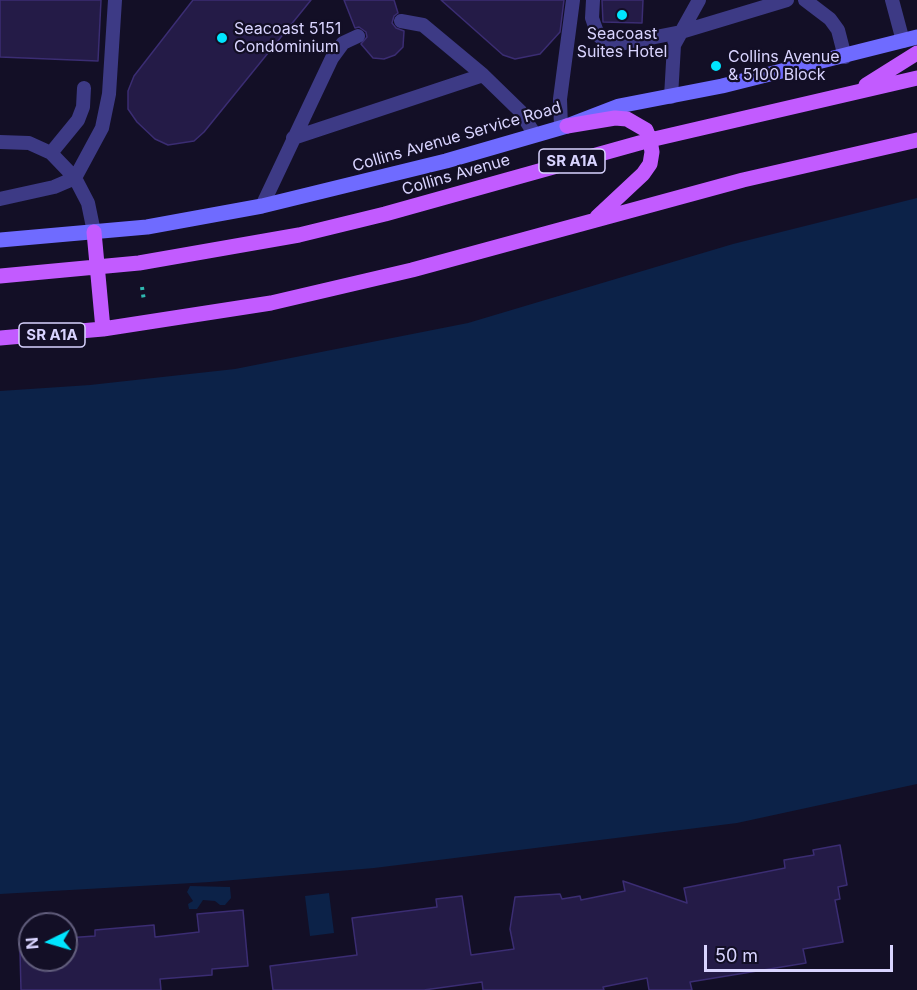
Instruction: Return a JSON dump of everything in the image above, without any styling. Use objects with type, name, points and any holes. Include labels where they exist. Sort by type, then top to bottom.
[{"type":"main road","points":[[858,90],[917,53]]},
{"type":"main road","name":"Collins Avenue","points":[[0,276],[98,268],[229,249],[299,235],[385,214],[650,140],[917,78]]},
{"type":"main road","points":[[564,127],[627,119],[646,130],[650,140],[652,152],[650,164],[643,174],[595,219]]},
{"type":"main road","name":"SR A1A","points":[[0,338],[103,329],[206,315],[338,288],[743,180],[917,140]]},
{"type":"main road","points":[[94,232],[103,329]]},
{"type":"street","name":"Collins Avenue Service Road","points":[[0,240],[147,227],[262,206],[382,178],[564,127],[619,106],[671,97],[844,57],[910,39]]},
{"type":"lane","points":[[0,199],[54,187],[75,177],[102,128],[109,94],[115,0]]},
{"type":"lane","points":[[564,127],[560,99],[573,0]]},
{"type":"lane","points":[[593,0],[592,18],[598,35],[610,46],[681,32],[787,0]]},
{"type":"lane","points":[[671,97],[674,45],[699,0]]},
{"type":"lane","points":[[805,0],[830,20],[838,30],[844,57]]},
{"type":"lane","points":[[891,0],[910,39]]},
{"type":"lane","points":[[401,21],[423,26],[483,75],[520,111],[535,135]]},
{"type":"lane","points":[[262,206],[292,138],[332,58],[343,44],[358,36]]},
{"type":"lane","points":[[292,138],[483,75]]},
{"type":"lane","points":[[51,153],[78,120],[83,107],[84,88]]},
{"type":"lane","points":[[0,142],[29,143],[51,153],[75,177],[88,203],[94,232]]},
{"type":"path","points":[[142,287],[144,301]]},
{"type":"water","points":[[917,198],[917,784],[737,823],[374,868],[210,882],[0,894],[0,391],[90,385],[235,369],[468,323],[733,244]]},
{"type":"water","points":[[190,886],[230,887],[231,898],[225,905],[203,900],[197,909],[189,909],[188,904],[193,901],[187,892]]},
{"type":"water","points":[[329,893],[334,933],[310,936],[305,896]]},
{"type":"building","points":[[0,0],[101,0],[98,61],[0,57]]},
{"type":"building","name":"Seacoast 5151 Condominium","points":[[193,0],[311,0],[204,132],[194,141],[168,145],[155,139],[137,122],[128,109],[128,91],[134,76]]},
{"type":"building","points":[[344,0],[394,0],[398,13],[394,16],[392,23],[396,28],[404,31],[403,47],[395,55],[384,59],[373,58],[361,44],[367,37],[366,32],[359,27],[355,28]]},
{"type":"building","points":[[441,0],[564,0],[560,32],[540,54],[515,59],[503,55]]},
{"type":"building","name":"Seacoast Suites Hotel","points":[[602,0],[643,0],[642,23],[603,22]]},
{"type":"building","points":[[840,845],[847,885],[838,887],[840,899],[835,900],[843,942],[803,949],[806,963],[690,982],[692,990],[649,990],[647,978],[603,987],[604,990],[483,990],[482,982],[424,990],[273,990],[270,966],[357,955],[352,918],[437,907],[436,899],[462,896],[471,955],[514,949],[510,929],[515,897],[560,894],[562,899],[580,896],[581,900],[625,891],[623,881],[687,903],[684,888],[785,868],[784,860],[814,855],[813,850]]},
{"type":"building","points":[[243,910],[248,966],[212,969],[212,975],[160,979],[161,990],[21,990],[21,972],[78,972],[78,937],[95,936],[95,930],[154,925],[155,937],[199,932],[197,914]]},
{"type":"place","name":"Seacoast Suites Hotel","points":[[622,15]]},
{"type":"place","name":"Seacoast 5151 Condominium","points":[[222,38]]},
{"type":"place","name":"Collins Avenue & 5100 Block","points":[[716,66]]}]
